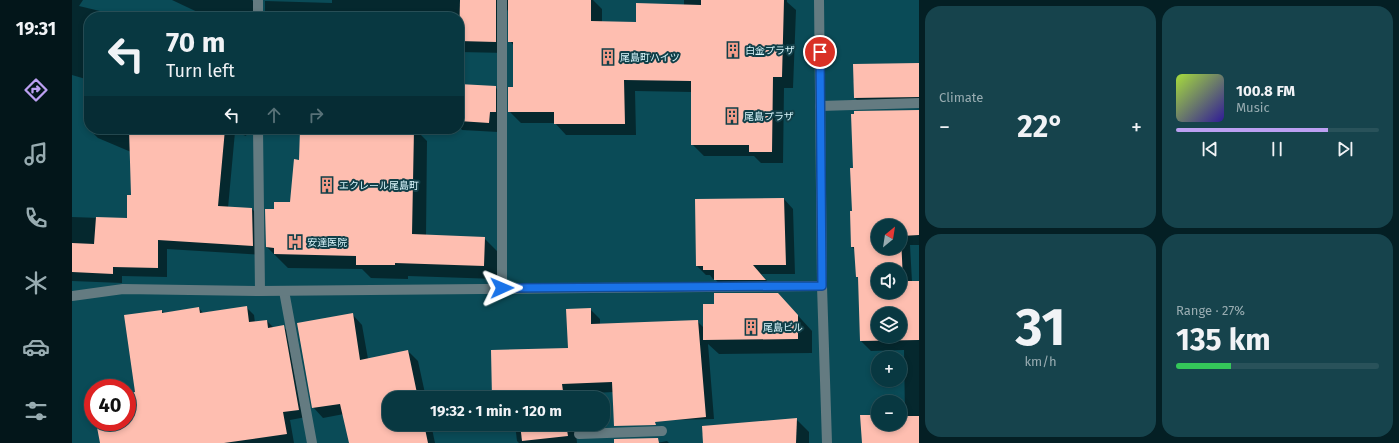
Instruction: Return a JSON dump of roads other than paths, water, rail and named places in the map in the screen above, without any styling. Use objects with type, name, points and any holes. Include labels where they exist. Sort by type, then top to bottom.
[{"type":"street","points":[[258,0],[258,12]]},
{"type":"street","points":[[502,0],[502,288]]},
{"type":"street","points":[[819,0],[822,286],[827,443]]},
{"type":"street","points":[[820,106],[919,104]]},
{"type":"street","points":[[258,134],[260,291]]},
{"type":"street","points":[[72,296],[123,289],[284,291],[822,286]]},
{"type":"street","points":[[284,291],[312,443]]},
{"type":"street","points":[[579,434],[618,438],[662,431]]},
{"type":"place","name":"白金プラザ","points":[[733,50]]},
{"type":"place","name":"尾島町ハイツ","points":[[608,57]]},
{"type":"place","name":"尾島プラザ","points":[[732,116]]},
{"type":"place","name":"エクレール尾島町","points":[[327,185]]},
{"type":"place","name":"安達医院","points":[[295,242]]},
{"type":"place","name":"尾島ビル","points":[[751,327]]}]
